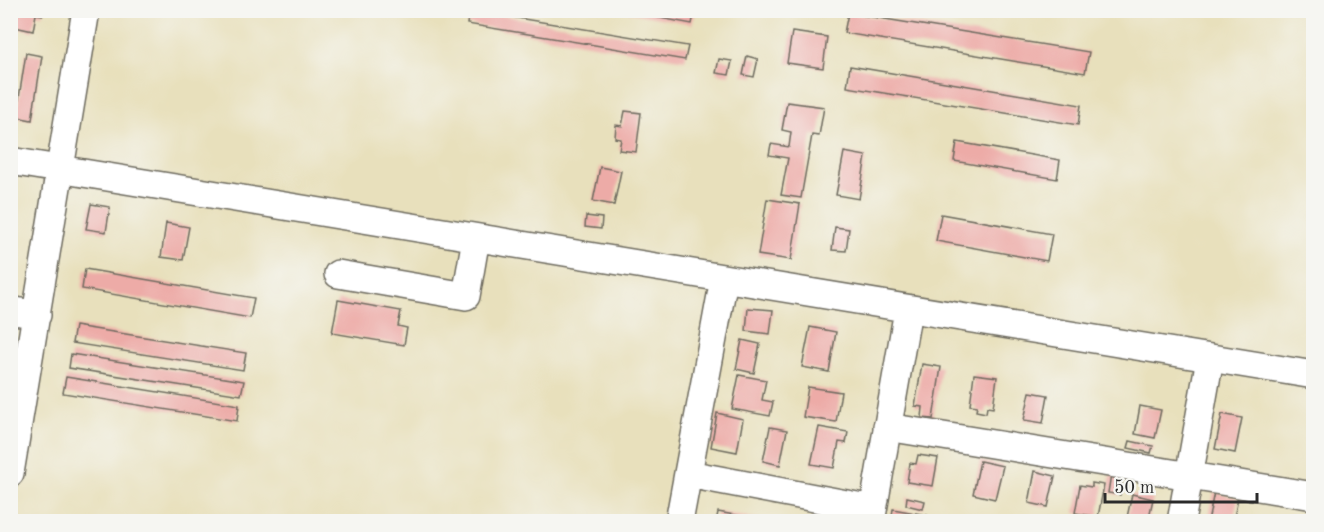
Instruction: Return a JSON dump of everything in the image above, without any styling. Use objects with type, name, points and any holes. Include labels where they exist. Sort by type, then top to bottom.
[{"type":"street","points":[[10,473],[86,10]]},
{"type":"street","points":[[10,161],[1314,375]]},
{"type":"street","points":[[338,274],[466,296],[476,238]]},
{"type":"street","points":[[679,522],[724,279]]},
{"type":"street","points":[[10,310],[37,315]]},
{"type":"street","points":[[688,474],[872,515],[908,310]]},
{"type":"street","points":[[1182,522],[1210,357]]},
{"type":"street","points":[[887,427],[1314,496]]},
{"type":"building","points":[[11,10],[44,10],[43,15],[36,14],[33,31],[10,26]]},
{"type":"building","points":[[469,10],[688,46],[685,60],[467,24]]},
{"type":"building","points":[[617,10],[695,10],[692,24]]},
{"type":"building","points":[[1075,10],[1105,10],[1104,17]]},
{"type":"building","points":[[848,13],[1089,52],[1085,73],[844,33]]},
{"type":"building","points":[[792,32],[827,37],[823,68],[787,63]]},
{"type":"building","points":[[26,53],[42,56],[32,120],[16,117]]},
{"type":"building","points":[[747,56],[758,59],[754,77],[743,75]]},
{"type":"building","points":[[719,59],[732,61],[729,75],[716,73]]},
{"type":"building","points":[[850,66],[1081,105],[1078,125],[847,87]]},
{"type":"building","points":[[787,102],[824,107],[819,136],[812,135],[801,198],[781,195],[788,158],[769,155],[771,144],[789,147],[791,132],[782,130]]},
{"type":"building","points":[[625,111],[641,113],[636,152],[619,150],[621,139],[615,138],[616,125],[622,126]]},
{"type":"building","points":[[957,142],[1060,160],[1057,179],[954,161]]},
{"type":"building","points":[[844,152],[866,156],[859,199],[836,195]]},
{"type":"building","points":[[600,167],[621,171],[614,205],[593,201]]},
{"type":"building","points":[[767,199],[800,204],[791,260],[758,255]]},
{"type":"building","points":[[91,204],[110,207],[106,232],[86,229]]},
{"type":"building","points":[[941,214],[1052,234],[1047,261],[936,241]]},
{"type":"building","points":[[586,216],[602,218],[601,229],[585,227]]},
{"type":"building","points":[[166,223],[189,227],[183,260],[161,257]]},
{"type":"building","points":[[835,227],[849,229],[846,251],[832,250]]},
{"type":"building","points":[[85,269],[254,298],[250,318],[82,289]]},
{"type":"building","points":[[338,300],[401,311],[398,326],[407,328],[404,345],[332,333]]},
{"type":"building","points":[[748,308],[773,310],[770,334],[746,331]]},
{"type":"building","points":[[75,326],[246,353],[243,370],[72,343]]},
{"type":"building","points":[[810,327],[836,332],[829,372],[802,367]]},
{"type":"building","points":[[742,340],[760,344],[754,373],[736,369]]},
{"type":"building","points":[[71,354],[244,381],[241,395],[69,368]]},
{"type":"building","points":[[922,364],[941,367],[933,419],[922,418],[923,407],[915,406]]},
{"type":"building","points":[[974,374],[997,377],[993,408],[987,407],[986,413],[976,411],[977,406],[970,405]]},
{"type":"building","points":[[739,375],[766,380],[762,400],[773,402],[770,416],[732,409]]},
{"type":"building","points":[[66,377],[239,405],[237,421],[63,393]]},
{"type":"building","points":[[808,387],[841,392],[836,422],[803,417]]},
{"type":"building","points":[[1030,392],[1048,395],[1043,423],[1024,420]]},
{"type":"building","points":[[1140,406],[1161,410],[1155,438],[1135,434]]},
{"type":"building","points":[[717,413],[743,419],[737,452],[711,447]]},
{"type":"building","points":[[1222,414],[1242,418],[1235,453],[1215,449]]},
{"type":"building","points":[[770,427],[787,430],[780,465],[763,461]]},
{"type":"building","points":[[819,427],[848,432],[846,443],[839,442],[834,468],[811,464]]},
{"type":"building","points":[[1130,441],[1153,446],[1151,453],[1128,448]]},
{"type":"building","points":[[918,455],[938,458],[933,486],[907,482],[910,463],[916,464]]},
{"type":"building","points":[[980,461],[1003,466],[995,499],[973,494]]},
{"type":"building","points":[[1035,471],[1055,476],[1048,507],[1029,503]]},
{"type":"building","points":[[1111,474],[1123,476],[1120,495],[1108,493]]},
{"type":"building","points":[[1092,483],[1104,485],[1098,517],[1075,513],[1080,485],[1092,487]]},
{"type":"building","points":[[1214,492],[1238,498],[1233,522],[1208,522]]},
{"type":"building","points":[[1132,494],[1153,499],[1148,522],[1126,522]]},
{"type":"building","points":[[907,497],[925,501],[923,509],[906,505]]},
{"type":"building","points":[[893,509],[927,515],[926,522],[891,522]]},
{"type":"building","points":[[718,512],[762,520],[762,522],[716,522]]},
{"type":"building","points":[[965,513],[994,519],[993,522],[963,522]]}]
